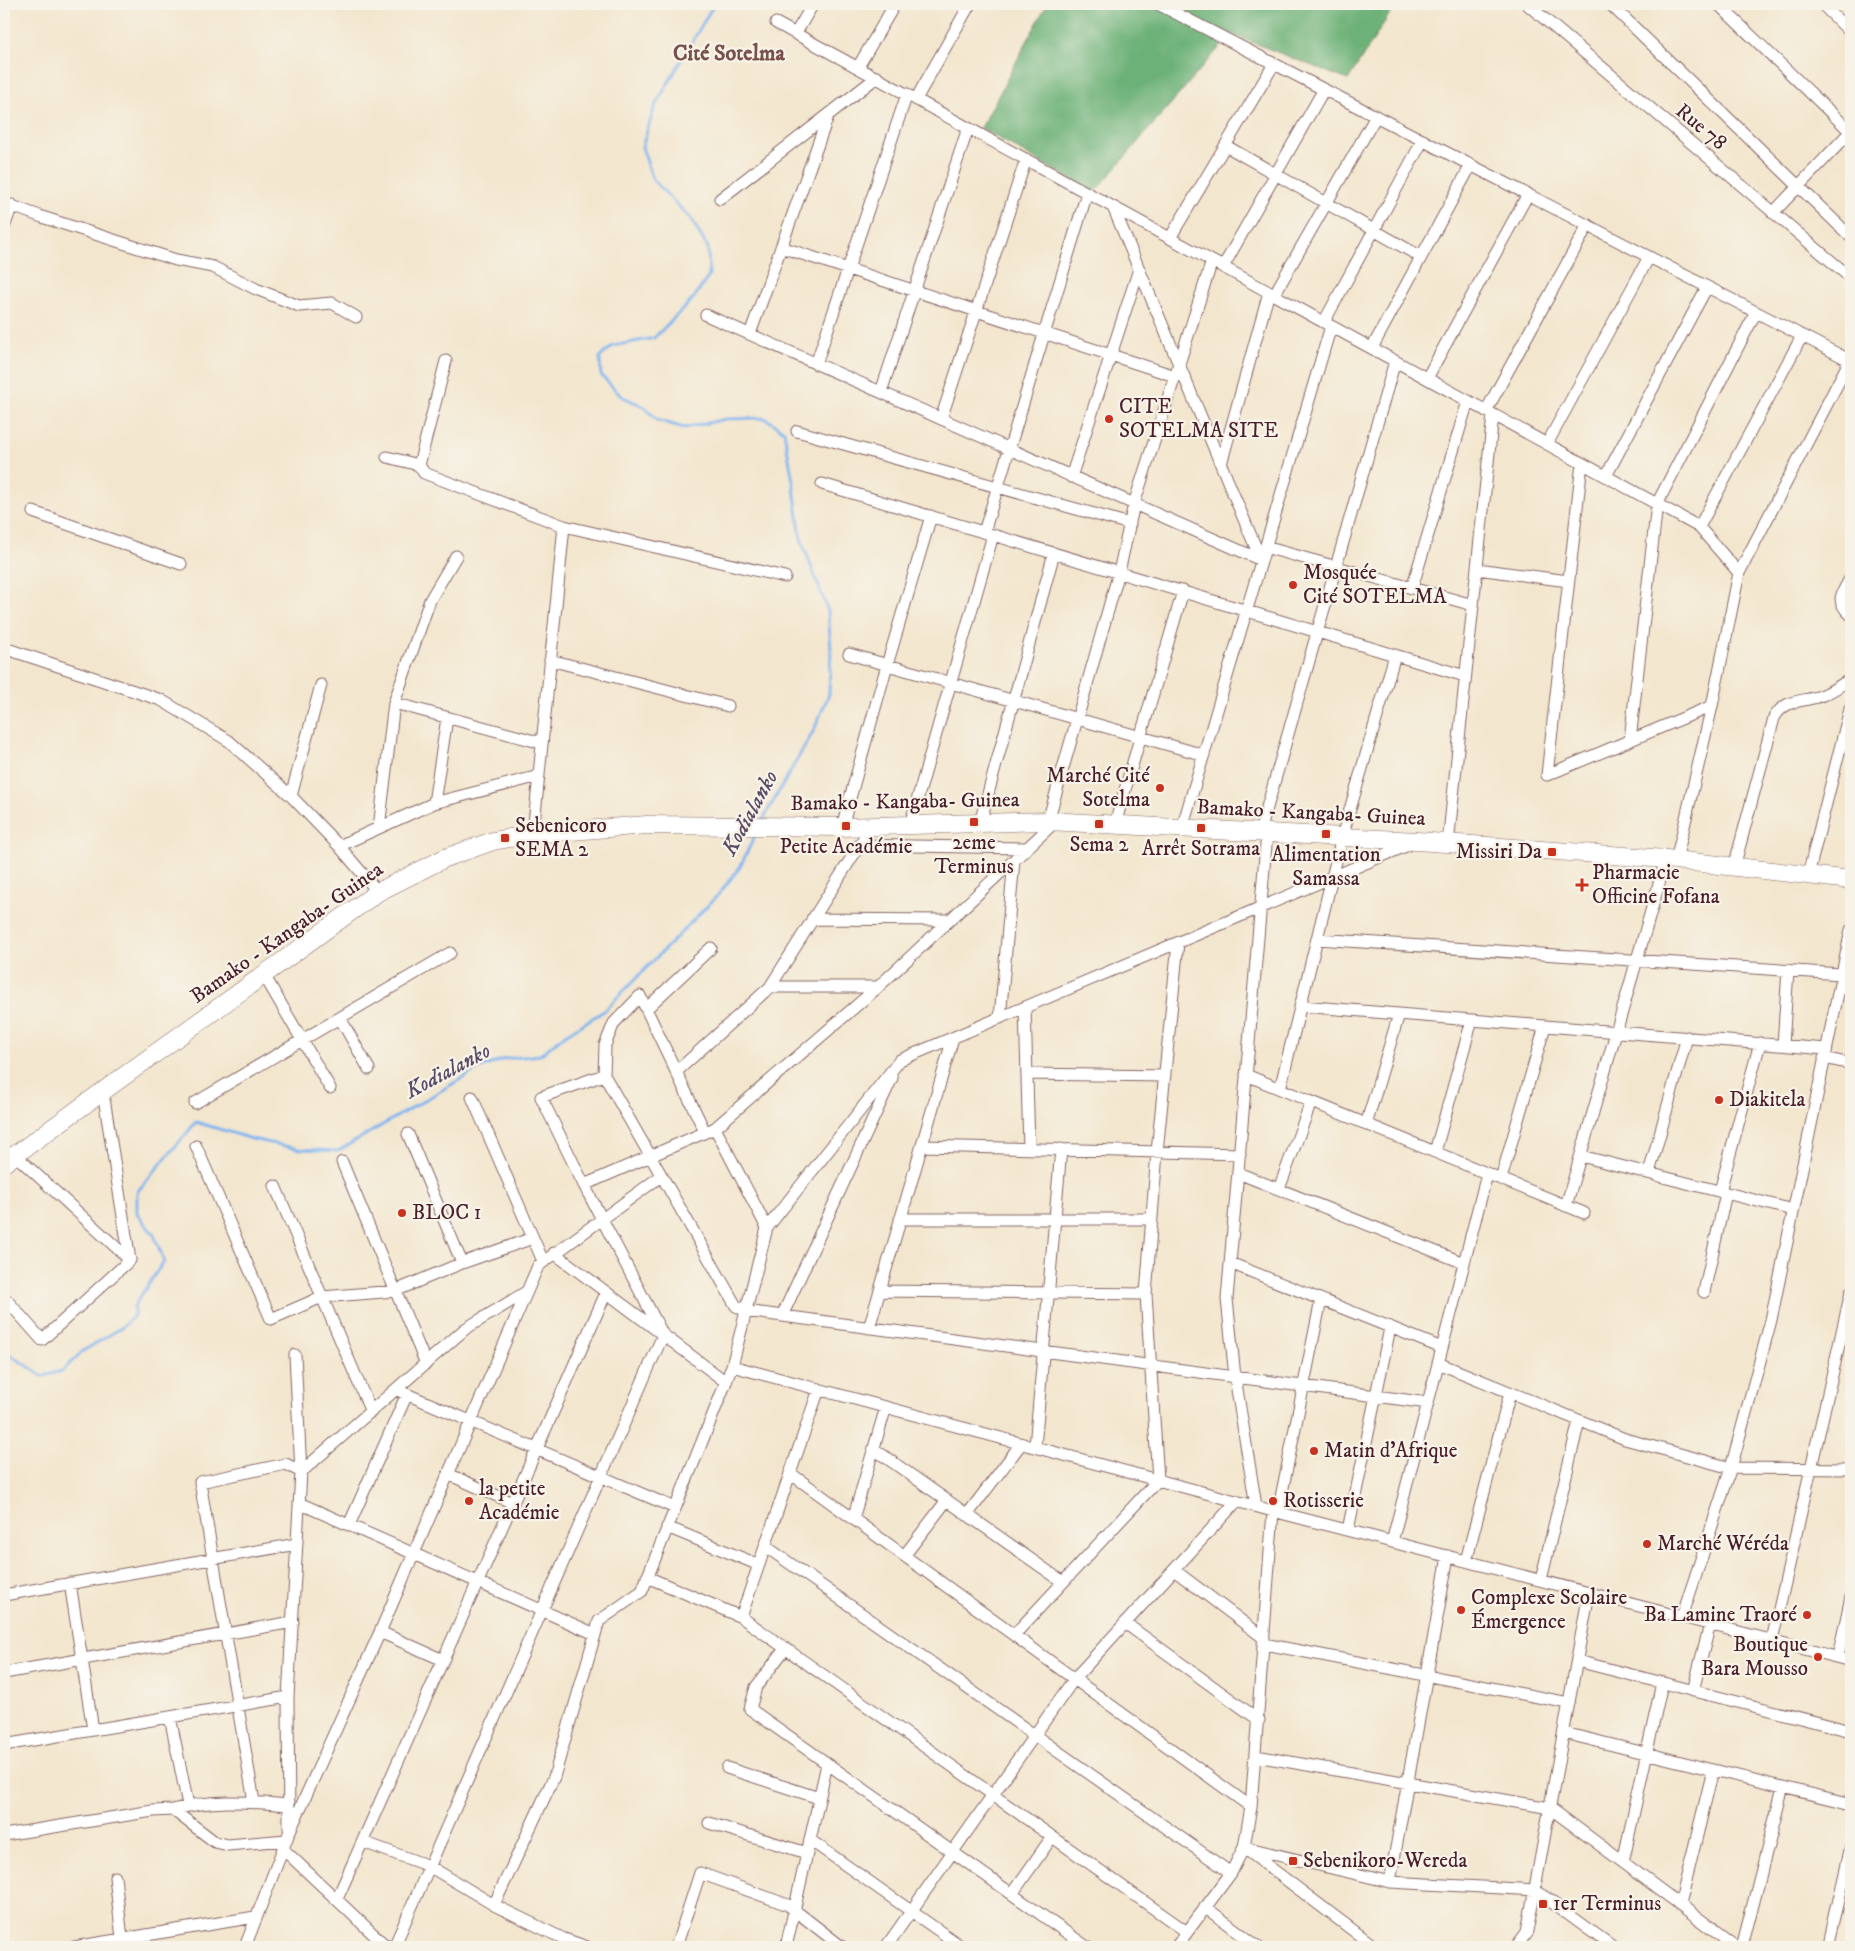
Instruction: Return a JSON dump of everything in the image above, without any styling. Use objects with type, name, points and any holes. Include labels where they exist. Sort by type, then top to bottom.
[{"type":"main road","name":"Bamako - Kangaba- Guinea","points":[[10,1159],[378,892],[445,858],[493,841],[533,834],[647,825],[842,827],[1052,821],[1417,841],[1671,860],[1851,880]]},
{"type":"street","points":[[796,33],[813,4]]},
{"type":"street","points":[[858,67],[895,4]]},
{"type":"street","points":[[816,364],[848,268],[911,96],[970,4]]},
{"type":"street","points":[[1158,4],[1851,361],[1739,573],[1712,706],[1671,860],[1638,960],[1566,1206]]},
{"type":"street","name":"Rue 78","points":[[1527,4],[1851,278]]},
{"type":"street","points":[[1610,4],[1851,237]]},
{"type":"street","points":[[1718,4],[1851,131],[1774,213]]},
{"type":"street","points":[[1822,4],[1851,33]]},
{"type":"street","points":[[776,22],[1699,527],[1739,573]]},
{"type":"street","points":[[1170,238],[1274,64]]},
{"type":"street","points":[[720,199],[877,77]]},
{"type":"street","points":[[1223,267],[1324,89]]},
{"type":"street","points":[[750,334],[828,116]]},
{"type":"street","points":[[1221,464],[1272,293],[1376,116]]},
{"type":"street","points":[[881,392],[968,128]]},
{"type":"street","points":[[1182,828],[1247,610],[1327,324],[1374,230],[1423,140]]},
{"type":"street","points":[[1226,146],[1421,257]]},
{"type":"street","points":[[941,419],[1026,159]]},
{"type":"street","points":[[1372,348],[1471,165]]},
{"type":"street","points":[[910,825],[950,683],[989,533],[997,487],[1087,193]]},
{"type":"street","points":[[1426,378],[1528,194]]},
{"type":"street","points":[[4,227],[8,204],[42,217],[176,260],[213,267],[256,290],[299,306],[332,303],[356,317]]},
{"type":"street","points":[[1113,207],[1261,560]]},
{"type":"street","points":[[1448,844],[1477,569],[1490,413],[1588,225]]},
{"type":"street","points":[[781,247],[1175,376]]},
{"type":"street","points":[[1547,444],[1649,257]]},
{"type":"street","points":[[584,1185],[710,1130],[878,987],[1014,860],[1052,821],[1077,719],[1119,572],[1134,504],[1212,261]]},
{"type":"street","points":[[1071,477],[1139,269]]},
{"type":"street","points":[[1606,476],[1707,287]]},
{"type":"street","points":[[1630,740],[1657,504],[1756,312]]},
{"type":"street","points":[[706,315],[1261,560]]},
{"type":"street","points":[[1699,527],[1802,336]]},
{"type":"street","points":[[419,465],[446,361]]},
{"type":"street","points":[[1256,1506],[1235,1377],[1227,1299],[1261,908],[1263,832],[1395,361]]},
{"type":"street","points":[[1412,588],[1468,400]]},
{"type":"street","points":[[797,431],[1130,524]]},
{"type":"street","points":[[388,457],[419,465],[424,473],[564,526],[785,577]]},
{"type":"street","points":[[1582,463],[1547,775],[1712,706]]},
{"type":"street","points":[[822,484],[1466,676]]},
{"type":"street","points":[[33,512],[181,564]]},
{"type":"street","points":[[842,827],[931,516]]},
{"type":"street","points":[[533,834],[564,526]]},
{"type":"street","points":[[1265,547],[1473,605]]},
{"type":"street","points":[[980,823],[1054,553]]},
{"type":"street","points":[[379,828],[394,703],[430,600],[456,556]]},
{"type":"street","points":[[1477,569],[1568,581]]},
{"type":"street","points":[[1851,577],[1840,597],[1842,607],[1851,615]]},
{"type":"street","points":[[1115,824],[1183,591]]},
{"type":"street","points":[[4,648],[161,700],[229,741],[291,796],[339,846],[378,892]]},
{"type":"street","points":[[849,654],[1204,755]]},
{"type":"street","points":[[1280,1089],[1342,837],[1395,654]]},
{"type":"street","points":[[550,660],[728,706]]},
{"type":"street","points":[[1734,867],[1774,718],[1778,710],[1786,704],[1826,694],[1851,678]]},
{"type":"street","points":[[291,796],[321,684]]},
{"type":"street","points":[[394,703],[542,743]]},
{"type":"street","points":[[1808,876],[1850,708]]},
{"type":"street","points":[[434,803],[448,718]]},
{"type":"street","points":[[339,846],[434,803],[539,776]]},
{"type":"street","points":[[676,1072],[770,987],[871,826]]},
{"type":"street","points":[[494,1905],[554,1778],[599,1621],[642,1591],[668,1527],[732,1366],[767,1228],[900,1060],[1417,841]]},
{"type":"street","points":[[859,845],[1026,848]]},
{"type":"street","points":[[1000,1018],[1014,860]]},
{"type":"street","points":[[812,919],[948,920]]},
{"type":"street","points":[[1682,1617],[1731,1468],[1771,1320],[1851,930]]},
{"type":"street","points":[[1317,939],[1841,974]]},
{"type":"street","points":[[1014,1635],[1158,1480],[1146,1294],[1157,1152],[1178,943]]},
{"type":"street","points":[[646,1009],[711,948]]},
{"type":"street","points":[[195,1103],[450,953]]},
{"type":"street","points":[[1783,1045],[1788,970]]},
{"type":"street","points":[[264,975],[330,1088]]},
{"type":"street","points":[[770,987],[878,987]]},
{"type":"street","points":[[767,1228],[676,1072],[640,996],[614,1023],[605,1045],[604,1075],[736,1306],[746,1311],[1428,1403]]},
{"type":"street","points":[[1301,1006],[1783,1045],[1825,1054],[1851,1064]]},
{"type":"street","points":[[1025,1007],[1029,1148]]},
{"type":"street","points":[[1366,1125],[1399,1014]]},
{"type":"street","points":[[340,1018],[368,1069]]},
{"type":"street","points":[[1435,1152],[1472,1020]]},
{"type":"street","points":[[1501,1180],[1545,1026]]},
{"type":"street","points":[[1649,1173],[1687,1037]]},
{"type":"street","points":[[869,1328],[953,1038]]},
{"type":"street","points":[[1704,1292],[1723,1192],[1760,1043]]},
{"type":"street","points":[[782,1316],[900,1060]]},
{"type":"street","points":[[1027,1074],[1165,1076]]},
{"type":"street","points":[[604,1075],[541,1097],[584,1185],[663,1335]]},
{"type":"street","points":[[1246,1075],[1584,1213]]},
{"type":"street","points":[[102,1092],[130,1260]]},
{"type":"street","points":[[472,1098],[543,1262]]},
{"type":"street","points":[[1279,1189],[1311,1102]]},
{"type":"street","points":[[408,1134],[462,1263]]},
{"type":"street","points":[[196,1146],[271,1319],[322,1297],[396,1291],[462,1263],[533,1238]]},
{"type":"street","points":[[922,1146],[1240,1154]]},
{"type":"street","points":[[1035,1447],[1061,1149]]},
{"type":"street","points":[[1581,1156],[1793,1210]]},
{"type":"street","points":[[10,1159],[130,1260]]},
{"type":"street","points":[[342,1162],[426,1364]]},
{"type":"street","points":[[1238,1173],[1464,1263]]},
{"type":"street","points":[[1392,1542],[1487,1174]]},
{"type":"street","points":[[245,1947],[286,1841],[380,1632],[538,1266],[661,1176]]},
{"type":"street","points":[[275,1186],[371,1412]]},
{"type":"street","points":[[900,1219],[1152,1219]]},
{"type":"street","points":[[554,1253],[726,1382]]},
{"type":"street","points":[[4,1297],[42,1340],[130,1260]]},
{"type":"street","points":[[1230,1263],[1442,1348]]},
{"type":"street","points":[[880,1291],[1146,1294]]},
{"type":"street","points":[[301,1472],[371,1412],[402,1392],[426,1364],[465,1329],[526,1292]]},
{"type":"street","points":[[1772,1640],[1851,1292]]},
{"type":"street","points":[[337,1899],[606,1293]]},
{"type":"street","points":[[1176,1947],[1230,1873],[1244,1847],[1252,1806],[1276,1512],[1321,1300]]},
{"type":"street","points":[[1348,1530],[1390,1328]]},
{"type":"street","points":[[394,1947],[663,1335]]},
{"type":"street","points":[[295,1355],[301,1472],[288,1697],[289,1805],[286,1841],[337,1899],[387,1947]]},
{"type":"street","points":[[1438,1363],[1625,1439],[1731,1468],[1851,1469]]},
{"type":"street","points":[[732,1366],[1276,1512],[1851,1661]]},
{"type":"street","points":[[741,1617],[819,1389]]},
{"type":"street","points":[[402,1392],[675,1508]]},
{"type":"street","points":[[348,1525],[402,1392]]},
{"type":"street","points":[[1466,1561],[1510,1393]]},
{"type":"street","points":[[853,1519],[886,1407]]},
{"type":"street","points":[[1541,1580],[1579,1421]]},
{"type":"street","points":[[968,1515],[1021,1444]]},
{"type":"street","points":[[874,1448],[1062,1582]]},
{"type":"street","points":[[254,1802],[200,1482],[286,1464],[301,1472]]},
{"type":"street","points":[[790,1473],[1252,1806]]},
{"type":"street","points":[[448,1474],[513,1503]]},
{"type":"street","points":[[904,1556],[947,1500]]},
{"type":"street","points":[[886,1947],[1074,1679],[1237,1501]]},
{"type":"street","points":[[299,1503],[595,1634]]},
{"type":"street","points":[[668,1527],[759,1565]]},
{"type":"street","points":[[4,1595],[297,1544]]},
{"type":"street","points":[[765,1546],[1230,1873]]},
{"type":"street","points":[[1390,1882],[1448,1556]]},
{"type":"street","points":[[1174,1570],[1264,1641],[1569,1703]]},
{"type":"street","points":[[647,1577],[741,1617],[1187,1932]]},
{"type":"street","points":[[70,1583],[93,1730]]},
{"type":"street","points":[[1516,1947],[1527,1932],[1589,1593]]},
{"type":"street","points":[[1838,1657],[1851,1597]]},
{"type":"street","points":[[4,1673],[292,1622]]},
{"type":"street","points":[[1125,1623],[1258,1720]]},
{"type":"street","points":[[1693,1691],[1710,1624]]},
{"type":"street","points":[[380,1632],[443,1660]]},
{"type":"street","points":[[785,1648],[756,1687],[750,1709],[1087,1947]]},
{"type":"street","points":[[1577,1661],[1851,1731]]},
{"type":"street","points":[[1623,1862],[1662,1683]]},
{"type":"street","points":[[4,1745],[288,1697]]},
{"type":"street","points":[[170,1717],[188,1805]]},
{"type":"street","points":[[1564,1733],[1851,1804]]},
{"type":"street","points":[[1256,1756],[1550,1808],[1737,1947]]},
{"type":"street","points":[[786,1947],[827,1764]]},
{"type":"street","points":[[727,1768],[819,1798]]},
{"type":"street","points":[[1680,1905],[1713,1770]]},
{"type":"street","points":[[1742,1947],[1783,1787]]},
{"type":"street","points":[[4,1835],[153,1811],[173,1810],[188,1805],[206,1803],[254,1802],[289,1805]]},
{"type":"street","points":[[173,1810],[215,1842],[228,1844],[286,1841]]},
{"type":"street","points":[[709,1823],[807,1853]]},
{"type":"street","points":[[1012,1894],[1052,1837]]},
{"type":"street","points":[[810,1840],[962,1947]]},
{"type":"street","points":[[363,1842],[429,1866],[563,1943],[587,1947]]},
{"type":"street","points":[[1828,1947],[1851,1846]]},
{"type":"street","points":[[1244,1847],[1390,1882],[1535,1890],[1610,1946]]},
{"type":"street","points":[[1244,1847],[1375,1947]]},
{"type":"street","points":[[676,1947],[700,1873],[788,1904],[842,1947]]},
{"type":"street","points":[[116,1877],[123,1943]]},
{"type":"street","points":[[1205,1907],[1258,1947]]},
{"type":"street","points":[[74,1947],[123,1943],[255,1917]]},
{"type":"green space","points":[[1047,4],[1396,4],[1348,80],[1231,34],[1094,193],[981,128]]},
{"type":"waterway","name":"Kodialanko","points":[[714,4],[655,106],[642,147],[653,180],[691,219],[708,248],[709,276],[693,299],[654,338],[613,346],[600,357],[601,375],[621,396],[645,407],[657,420],[684,428],[726,419],[765,418],[784,431],[801,539],[828,611],[831,649],[829,694],[814,730],[762,821]]},
{"type":"waterway","name":"Kodialanko","points":[[4,1351],[43,1376],[62,1371],[83,1351],[121,1328],[134,1316],[134,1306],[164,1261],[154,1235],[137,1214],[137,1192],[196,1122],[252,1139],[299,1149],[338,1151],[478,1069],[504,1059],[540,1055],[562,1037],[604,1011],[718,895],[740,867],[757,831]]},
{"type":"place","name":"CITE SOTELMA SITE","points":[[1109,419]]},
{"type":"place","name":"Mosquée Cité SOTELMA","points":[[1293,585]]},
{"type":"place","name":"Marché Cité Sotelma","points":[[1160,788]]},
{"type":"place","name":"2eme Terminus","points":[[974,822]]},
{"type":"place","name":"Sema 2","points":[[1099,824]]},
{"type":"place","name":"Petite Académie","points":[[846,826]]},
{"type":"place","name":"Arrêt Sotrama","points":[[1201,828]]},
{"type":"place","name":"Alimentation Samassa","points":[[1326,834]]},
{"type":"place","name":"Sebenicoro SEMA 2","points":[[505,838]]},
{"type":"place","name":"Missiri Da","points":[[1552,852]]},
{"type":"place","name":"Pharmacie Officine Fofana","points":[[1582,885]]},
{"type":"place","name":"Diakitela","points":[[1719,1100]]},
{"type":"place","name":"BLOC 1","points":[[402,1213]]},
{"type":"place","name":"Matin d'Afrique","points":[[1314,1451]]},
{"type":"place","name":"la petite Académie","points":[[469,1501]]},
{"type":"place","name":"Rotisserie","points":[[1273,1501]]},
{"type":"place","name":"Marché Wéréda","points":[[1647,1544]]},
{"type":"place","name":"Complexe Scolaire Émergence","points":[[1461,1610]]},
{"type":"place","name":"Ba Lamine Traoré","points":[[1807,1615]]},
{"type":"place","name":"Boutique Bara Mousso","points":[[1818,1657]]},
{"type":"place","name":"Sebenikoro-Wereda","points":[[1293,1861]]},
{"type":"place","name":"1er Terminus","points":[[1543,1904]]},
{"type":"district","name":"Cité Sotelma","points":[[729,53]]}]
